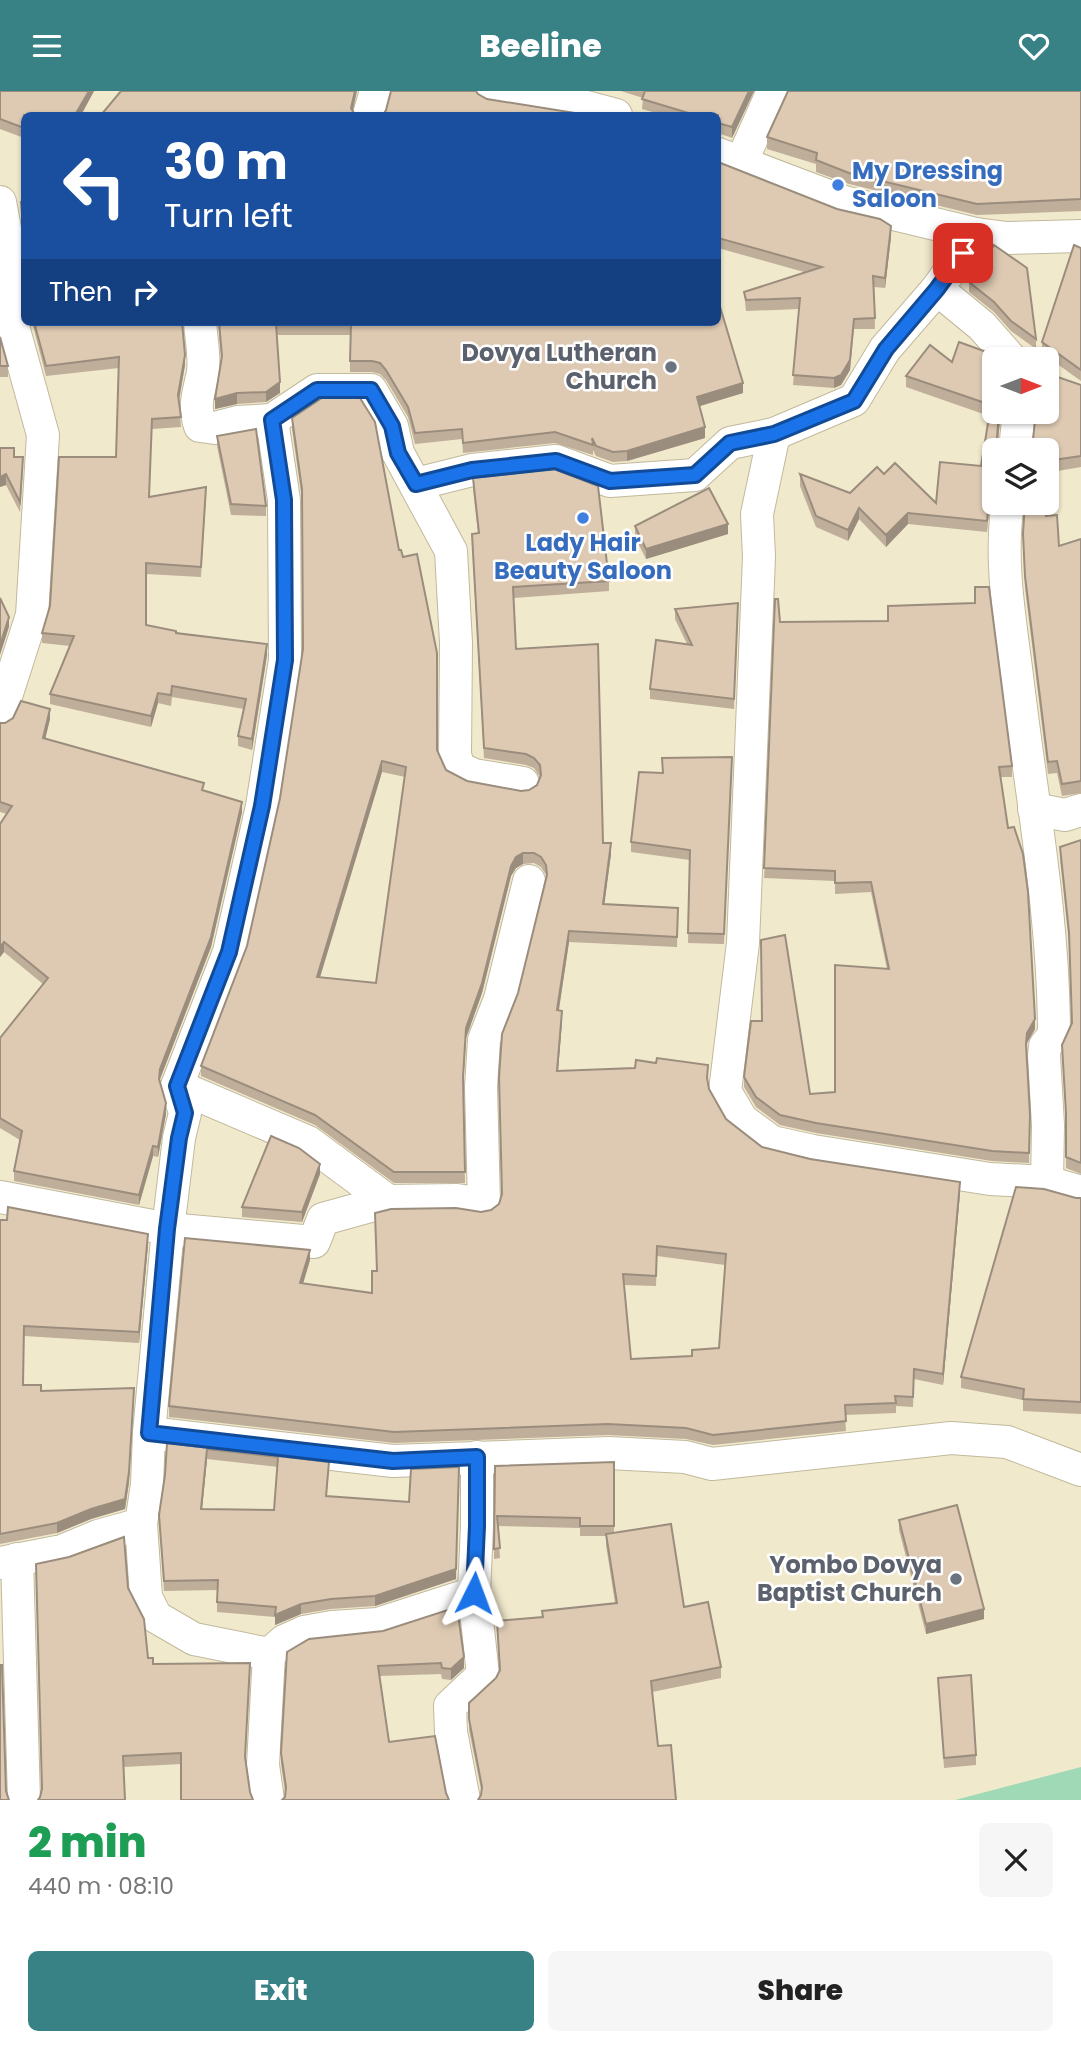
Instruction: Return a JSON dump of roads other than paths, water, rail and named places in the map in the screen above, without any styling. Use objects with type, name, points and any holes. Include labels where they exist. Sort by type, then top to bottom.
[{"type":"street","points":[[370,112],[376,91]]},
{"type":"street","points":[[490,91],[575,104],[605,112]]},
{"type":"street","points":[[773,91],[729,159],[844,202],[976,234],[1007,238],[1081,236]]},
{"type":"street","points":[[0,202],[15,233],[14,330],[43,435],[32,615],[0,715]]},
{"type":"street","points":[[416,484],[472,470],[556,461],[610,481],[695,475],[730,443],[774,434],[854,401],[886,349],[937,289],[976,234]]},
{"type":"street","points":[[937,289],[982,326],[1000,347]]},
{"type":"street","points":[[201,326],[203,371],[196,405],[201,426],[215,428],[238,422],[272,420],[317,390],[371,390],[392,426],[398,453],[451,551],[456,643],[455,755],[458,768],[474,775],[523,783]]},
{"type":"street","points":[[269,1654],[194,1639],[156,1617],[146,1597],[141,1524],[147,1484],[167,1229],[185,1113],[177,1086],[229,952],[262,806],[285,660],[284,500],[272,420]]},
{"type":"street","points":[[774,434],[757,514],[759,557],[743,943],[725,1091],[742,1120],[772,1142],[990,1179],[1047,1182],[1081,1192]]},
{"type":"street","points":[[1006,515],[1003,532],[1009,606],[1054,988],[1054,1035],[1045,1046],[1044,1056],[1048,1125],[1047,1182]]},
{"type":"street","points":[[1034,809],[1065,815],[1081,810]]},
{"type":"street","points":[[0,1197],[167,1229],[314,1243],[323,1219],[388,1201],[457,1200],[484,1204],[481,1087],[484,1040],[500,999],[529,881]]},
{"type":"street","points":[[177,1086],[308,1142],[388,1201]]},
{"type":"street","points":[[149,1433],[393,1461],[609,1453],[685,1457],[712,1464],[951,1438],[1007,1442],[1081,1470]]},
{"type":"street","points":[[464,1800],[451,1732],[450,1706],[482,1675],[474,1593],[477,1457]]},
{"type":"street","points":[[24,1800],[8,1561],[62,1551],[98,1536],[141,1524]]},
{"type":"street","points":[[268,1800],[263,1765],[269,1654],[284,1641],[304,1632],[378,1624],[474,1593]]},
{"type":"place","name":"My Dressing Saloon","points":[[838,185]]},
{"type":"place","name":"Dovya Lutheran Church","points":[[671,367]]},
{"type":"place","name":"Lady Hair Beauty Saloon","points":[[583,518]]},
{"type":"place","name":"Yombo Dovya Baptist Church","points":[[956,1579]]}]
